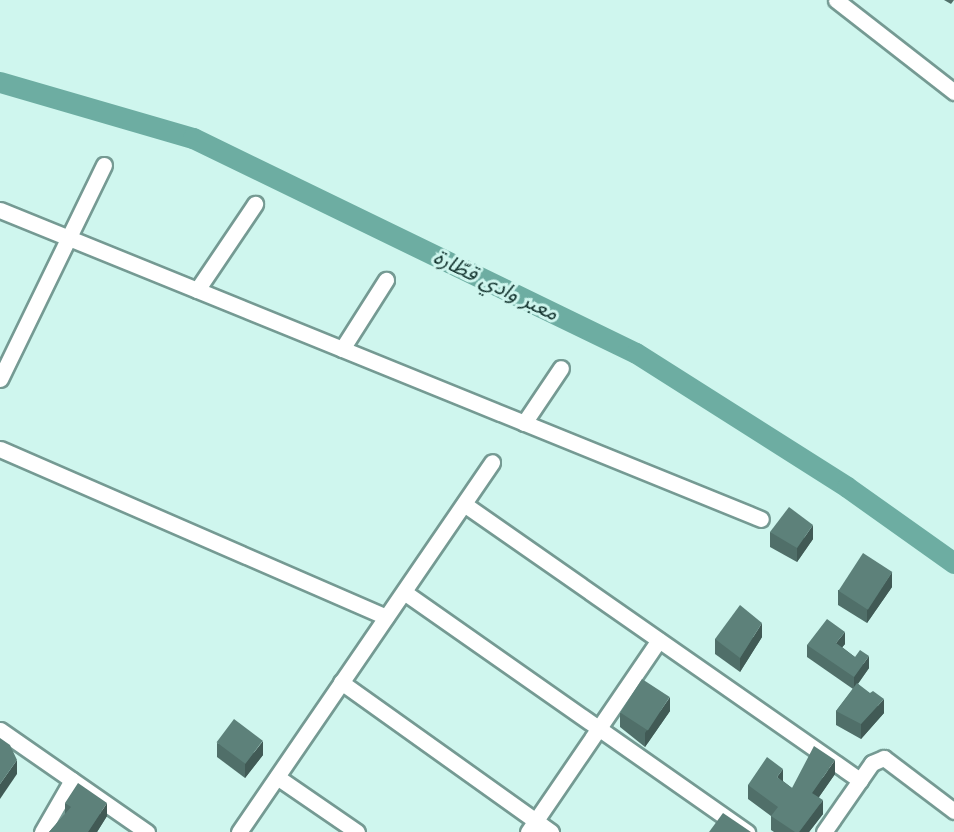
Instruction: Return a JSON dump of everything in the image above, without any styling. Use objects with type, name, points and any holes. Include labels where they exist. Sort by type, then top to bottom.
[{"type":"street","points":[[836,0],[954,92]]},
{"type":"street","points":[[0,379],[104,165]]},
{"type":"street","points":[[196,290],[255,204]]},
{"type":"street","points":[[0,210],[761,519]]},
{"type":"street","points":[[342,349],[386,280]]},
{"type":"street","points":[[524,423],[561,368]]},
{"type":"street","points":[[0,449],[387,617]]},
{"type":"street","points":[[239,832],[492,462]]},
{"type":"street","points":[[464,504],[860,780]]},
{"type":"street","points":[[404,592],[747,832]]},
{"type":"street","points":[[532,826],[659,640]]},
{"type":"street","points":[[341,682],[532,826],[551,832]]},
{"type":"street","points":[[0,730],[147,832]]},
{"type":"street","points":[[829,830],[872,763],[888,759],[954,811]]},
{"type":"street","points":[[277,777],[357,832]]},
{"type":"street","points":[[42,832],[72,780]]},
{"type":"building","points":[[789,507],[813,525],[797,548],[770,532]]},
{"type":"building","points":[[863,553],[892,572],[868,610],[838,591]]},
{"type":"building","points":[[740,605],[762,623],[740,658],[715,639]]},
{"type":"building","points":[[827,619],[845,632],[836,643],[855,657],[860,650],[869,656],[854,677],[807,645]]},
{"type":"building","points":[[642,679],[670,697],[648,731],[620,713]]},
{"type":"building","points":[[857,683],[870,693],[873,691],[884,699],[861,724],[836,711]]},
{"type":"building","points":[[234,719],[263,741],[245,764],[217,742]]},
{"type":"building","points":[[0,738],[10,745],[17,760],[0,784]]},
{"type":"building","points":[[814,746],[835,760],[812,793],[823,800],[799,832],[795,832],[771,816],[778,807],[748,785],[767,757],[783,769],[777,777],[792,788]]},
{"type":"building","points":[[78,783],[107,803],[88,832],[49,832],[71,807],[65,803]]},
{"type":"building","points":[[723,813],[751,832],[709,832]]},
{"type":"waterway","name":"معبر وادي قطّارة","points":[[0,82],[193,138],[636,353],[847,487],[954,563]]}]
